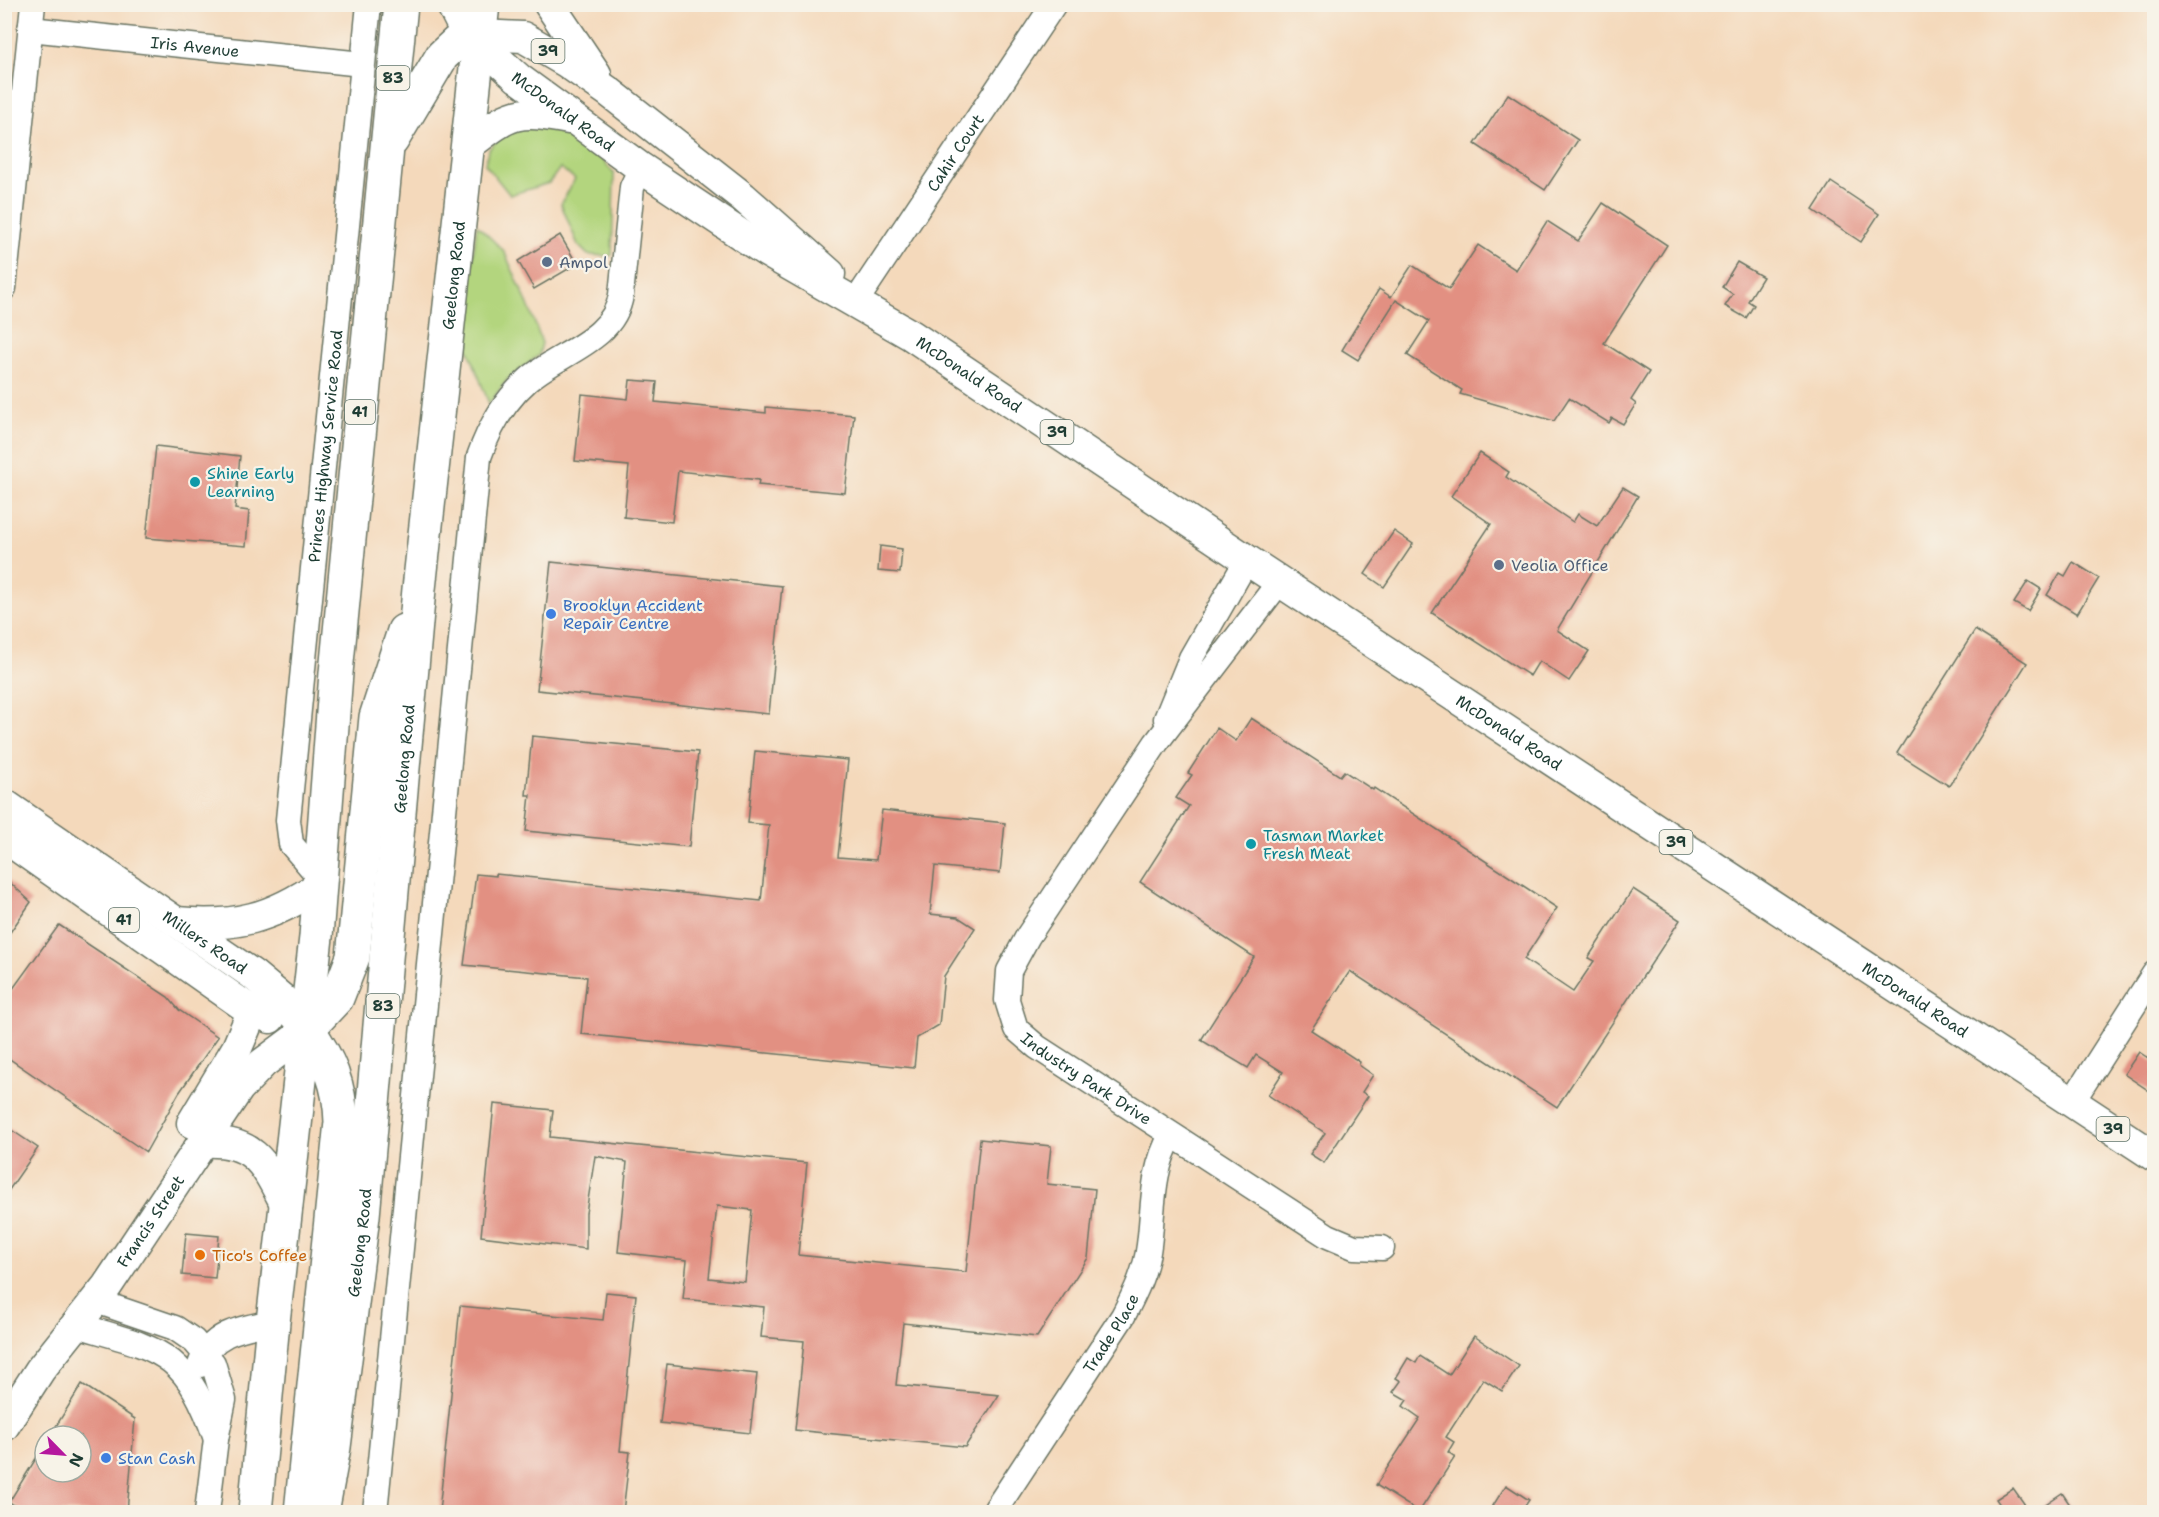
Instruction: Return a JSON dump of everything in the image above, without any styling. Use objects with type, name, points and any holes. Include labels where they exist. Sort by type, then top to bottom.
[{"type":"highway","name":"83","points":[[385,151],[401,4]]},
{"type":"highway","points":[[453,4],[478,29]]},
{"type":"highway","name":"41","points":[[321,882],[336,673],[385,151],[442,56],[457,42],[478,29]]},
{"type":"highway","name":"Geelong Road","points":[[322,1512],[334,1447],[363,1216],[419,589],[446,323],[469,145],[478,29]]},
{"type":"highway","points":[[307,1030],[337,998],[351,966],[376,717],[384,686],[419,589]]},
{"type":"highway","points":[[255,1512],[273,1322],[307,1030],[321,882]]},
{"type":"highway","points":[[301,1512],[340,1122],[335,1077],[321,1048],[307,1030]]},
{"type":"main road","name":"39","points":[[549,4],[567,34],[609,92]]},
{"type":"main road","name":"McDonald Road","points":[[478,29],[523,37],[609,92],[784,231],[861,303]]},
{"type":"main road","name":"McDonald Road","points":[[478,29],[518,78],[641,168],[767,252],[861,303],[911,334],[1247,560],[2154,1156]]},
{"type":"main road","points":[[469,145],[495,124],[518,114],[537,113],[578,121]]},
{"type":"main road","points":[[641,168],[664,134]]},
{"type":"main road","name":"Millers Road","points":[[4,804],[168,933],[253,1010],[307,1030]]},
{"type":"main road","name":"Millers Road","points":[[4,837],[168,933],[262,982],[281,998],[307,1030]]},
{"type":"main road","name":"41","points":[[168,933],[242,920],[285,908],[321,882]]},
{"type":"main road","points":[[4,1426],[82,1310],[94,1268],[167,1180],[235,1053],[253,1010]]},
{"type":"main road","name":"Francis Street","points":[[167,1180],[203,1142],[244,1082],[263,1063],[307,1030]]},
{"type":"main road","points":[[203,1142],[229,1141],[248,1151],[265,1168],[287,1207]]},
{"type":"street","points":[[4,288],[33,4]]},
{"type":"street","name":"Princes Highway Service Road","points":[[321,882],[295,850],[289,839],[288,828],[369,4]]},
{"type":"street","name":"Cahir Court","points":[[861,303],[1054,4]]},
{"type":"street","name":"Iris Avenue","points":[[30,29],[362,64]]},
{"type":"street","points":[[375,1512],[479,458],[489,433],[515,393],[547,365],[594,337],[615,311],[621,295],[632,187],[641,168]]},
{"type":"street","name":"Industry Park Drive","points":[[1156,743],[1191,658],[1247,560]]},
{"type":"street","name":"Industry Park Drive","points":[[1280,581],[1156,743],[1028,936],[1009,971],[1007,1000],[1016,1029],[1037,1047],[1170,1136],[1328,1236],[1354,1247],[1382,1248]]},
{"type":"street","points":[[2072,1102],[2154,974]]},
{"type":"street","name":"Trade Place","points":[[996,1509],[1123,1316],[1139,1284],[1149,1248],[1156,1167],[1170,1136]]},
{"type":"street","points":[[82,1310],[175,1328],[205,1352],[216,1370],[224,1395],[207,1512]]},
{"type":"street","points":[[82,1310],[160,1352],[178,1366],[195,1390],[216,1438]]},
{"type":"street","points":[[195,1390],[198,1371],[205,1352],[212,1342],[224,1335],[273,1322]]},
{"type":"green space","points":[[550,125],[603,160],[614,174],[612,255],[610,256],[588,255],[578,245],[561,204],[575,179],[560,168],[549,183],[510,195],[485,164],[488,150],[508,129]]},
{"type":"green space","points":[[477,225],[504,251],[542,343],[539,355],[507,380],[489,404],[463,335]]},
{"type":"building","points":[[1508,94],[1578,140],[1545,190],[1475,144]]},
{"type":"building","points":[[1831,182],[1879,214],[1861,242],[1813,210]]},
{"type":"building","points":[[1603,203],[1667,245],[1604,343],[1649,372],[1631,400],[1636,404],[1623,424],[1612,418],[1609,423],[1569,398],[1554,421],[1460,394],[1462,390],[1407,355],[1429,321],[1396,300],[1358,360],[1342,350],[1379,289],[1391,297],[1412,265],[1449,289],[1478,245],[1516,270],[1547,221],[1578,241]]},
{"type":"building","name":"Ampol","points":[[560,235],[577,264],[534,289],[518,261]]},
{"type":"building","points":[[1737,262],[1763,277],[1748,301],[1754,305],[1746,318],[1725,306],[1733,294],[1722,287]]},
{"type":"building","points":[[630,380],[657,382],[655,402],[766,413],[766,407],[854,415],[845,493],[758,485],[759,480],[678,471],[672,522],[624,517],[629,466],[575,461],[582,394],[628,399]]},
{"type":"building","name":"Shine Early Learning","points":[[156,446],[240,456],[235,509],[249,511],[246,546],[146,538]]},
{"type":"building","points":[[1480,453],[1509,472],[1506,477],[1573,522],[1578,514],[1597,526],[1623,487],[1638,496],[1557,630],[1589,651],[1569,681],[1539,661],[1530,676],[1432,613],[1491,524],[1451,496]]},
{"type":"building","points":[[1394,531],[1413,544],[1384,587],[1365,574]]},
{"type":"building","points":[[880,546],[902,549],[900,573],[878,571]]},
{"type":"building","points":[[551,562],[782,586],[769,714],[537,690]]},
{"type":"building","points":[[2073,562],[2099,578],[2077,614],[2047,595],[2060,573],[2065,576]]},
{"type":"building","points":[[2028,581],[2041,589],[2028,611],[2014,603]]},
{"type":"building","points":[[1975,630],[2027,663],[1949,786],[1897,753]]},
{"type":"building","points":[[1251,718],[1340,776],[1344,771],[1373,790],[1374,788],[1557,908],[1524,959],[1573,992],[1594,961],[1588,958],[1633,889],[1680,920],[1557,1107],[1350,971],[1311,1030],[1360,1062],[1359,1065],[1373,1075],[1362,1092],[1368,1096],[1324,1163],[1310,1154],[1325,1133],[1268,1095],[1283,1072],[1256,1055],[1248,1068],[1201,1040],[1254,957],[1140,882],[1189,806],[1176,798],[1192,775],[1188,773],[1217,728],[1236,741]]},
{"type":"building","points":[[532,736],[698,752],[689,847],[526,831],[530,795],[526,795]]},
{"type":"building","points":[[755,751],[848,760],[838,857],[876,860],[882,810],[1005,823],[1000,873],[935,866],[930,914],[958,917],[975,928],[944,976],[939,1025],[917,1038],[914,1068],[581,1034],[587,977],[464,965],[476,874],[496,876],[496,874],[761,901],[769,825],[748,823]]},
{"type":"building","points":[[4,877],[31,902],[4,941]]},
{"type":"building","points":[[59,925],[168,997],[179,1010],[218,1037],[179,1093],[146,1152],[4,1055],[4,1001]]},
{"type":"building","points":[[2139,1052],[2154,1062],[2154,1094],[2124,1074]]},
{"type":"building","points":[[494,1104],[553,1110],[550,1137],[807,1163],[798,1255],[966,1272],[980,1139],[1051,1146],[1047,1184],[1095,1189],[1088,1258],[1037,1337],[903,1323],[896,1385],[999,1395],[965,1447],[795,1430],[804,1341],[761,1337],[764,1307],[683,1299],[687,1260],[618,1252],[627,1162],[595,1156],[586,1213],[586,1249],[481,1236]],"holes":[[[717,1206],[752,1210],[745,1282],[709,1278]]]},
{"type":"building","points":[[4,1125],[38,1148],[4,1197]]},
{"type":"building","name":"Tico's Coffee","points":[[186,1233],[219,1236],[215,1278],[182,1275]]},
{"type":"building","points":[[606,1292],[636,1295],[620,1451],[630,1452],[623,1512],[439,1512],[460,1306],[603,1320]]},
{"type":"building","points":[[1474,1336],[1519,1366],[1502,1391],[1483,1379],[1446,1437],[1454,1442],[1448,1452],[1455,1457],[1419,1512],[1376,1485],[1420,1418],[1403,1406],[1407,1400],[1393,1392],[1401,1381],[1396,1378],[1408,1358],[1416,1363],[1420,1356],[1449,1375]]},
{"type":"building","points":[[667,1364],[757,1374],[750,1433],[660,1423]]},
{"type":"building","name":"Stan Cash","points":[[82,1384],[135,1419],[127,1512],[25,1512],[9,1502],[33,1463],[33,1484],[93,1484],[93,1424],[57,1424]]},
{"type":"building","points":[[1506,1485],[1529,1500],[1521,1512],[1489,1512]]},
{"type":"building","points":[[2013,1488],[2030,1512],[2005,1512],[1996,1499]]},
{"type":"building","points":[[2062,1493],[2075,1512],[2034,1512]]},
{"type":"place","name":"Ampol","points":[[547,262]]},
{"type":"place","name":"Shine Early Learning","points":[[195,482]]},
{"type":"place","name":"Veolia Office","points":[[1499,565]]},
{"type":"place","name":"Brooklyn Accident Repair Centre","points":[[551,614]]},
{"type":"place","name":"Tasman Market Fresh Meat","points":[[1251,844]]},
{"type":"place","name":"Tico's Coffee","points":[[200,1255]]},
{"type":"place","name":"Stan Cash","points":[[106,1458]]}]
